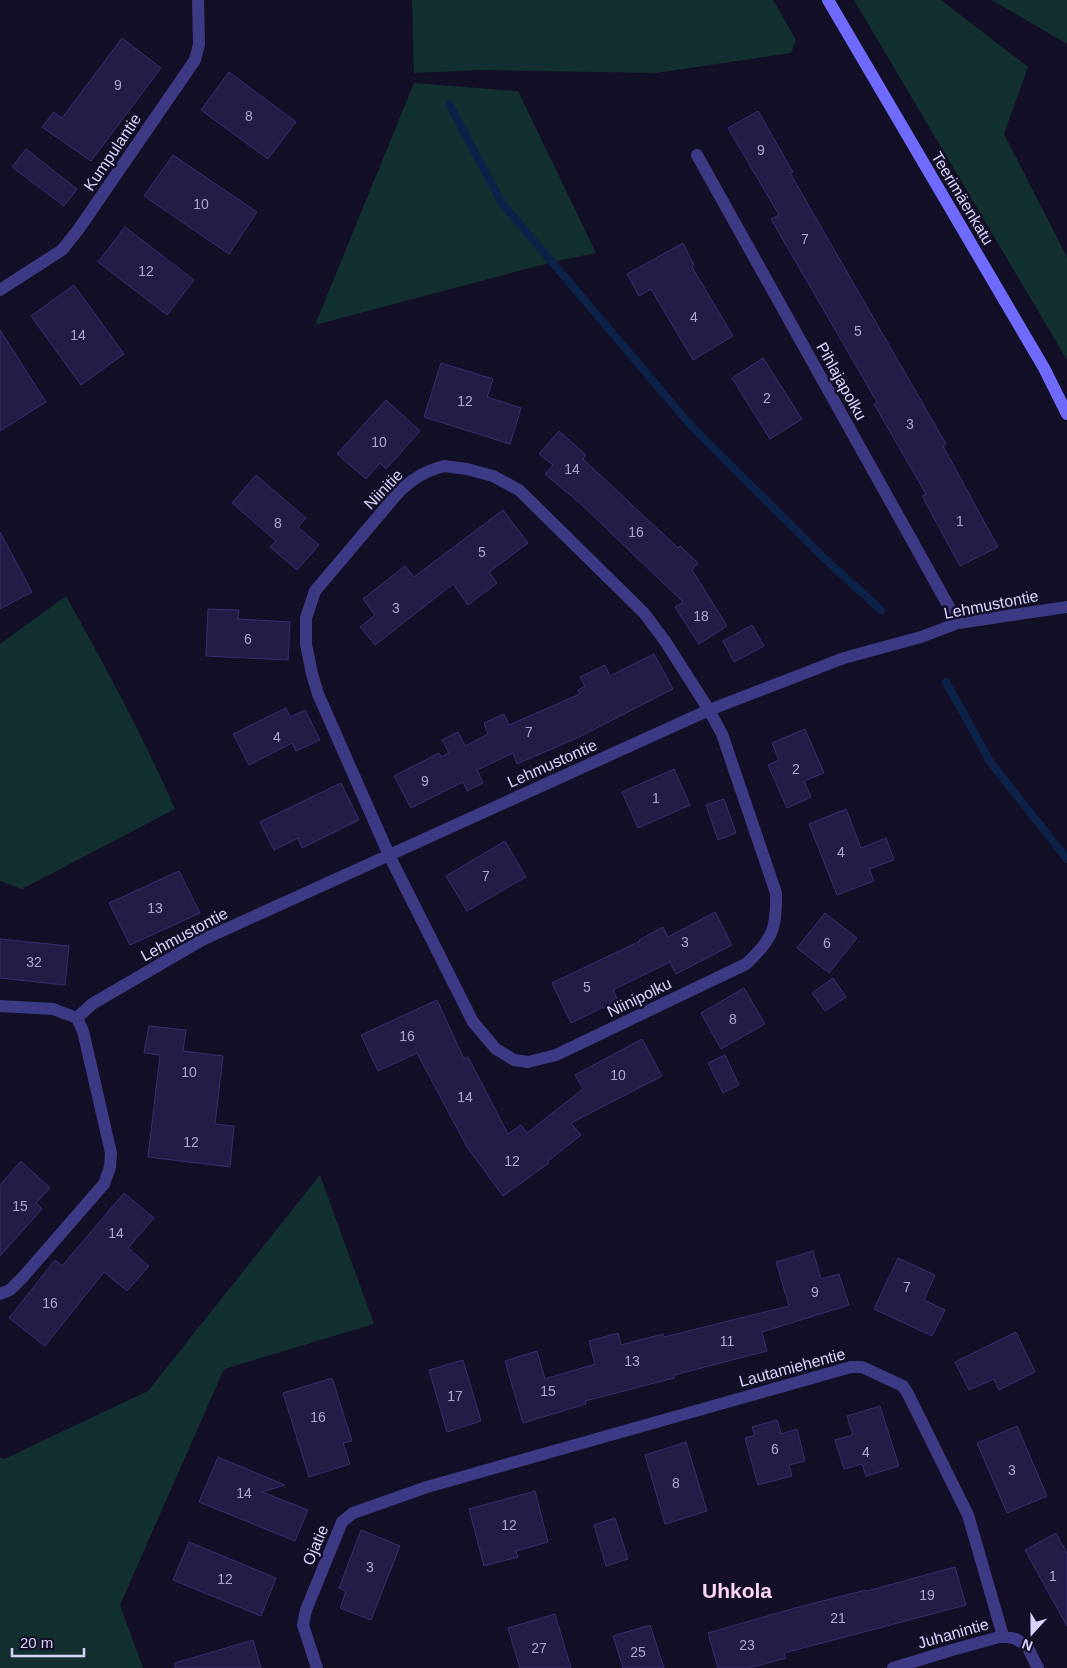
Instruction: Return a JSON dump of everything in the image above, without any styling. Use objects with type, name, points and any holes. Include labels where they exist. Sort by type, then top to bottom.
[{"type":"street","name":"Kumpulantie","points":[[0,290],[62,250],[78,230],[195,60],[199,44],[198,0]]},
{"type":"street","name":"Teerimäenkatu","points":[[828,0],[1044,368],[1067,414]]},
{"type":"street","name":"Pihlajapolku","points":[[697,155],[958,623]]},
{"type":"street","name":"Niinitie","points":[[389,855],[318,694],[306,644],[306,618],[315,591],[398,493],[412,480],[429,470],[444,466],[468,469],[493,476],[519,490],[644,613],[665,641],[709,710]]},
{"type":"street","name":"Lehmustontie","points":[[77,1018],[92,1004],[202,940],[709,710],[844,658],[921,637],[958,623],[1067,608]]},
{"type":"street","name":"Niinipolku","points":[[389,855],[473,1022],[496,1049],[514,1060],[528,1062],[556,1055],[746,964],[763,948],[772,933],[776,914],[776,893],[722,734],[709,710]]},
{"type":"street","points":[[0,1006],[53,1009],[77,1018],[83,1031],[111,1153],[110,1167],[104,1184],[29,1270],[10,1290],[0,1294]]},
{"type":"street","name":"Lautamiehentie","points":[[426,1486],[851,1366],[862,1367],[903,1386],[908,1394],[968,1515],[1003,1636]]},
{"type":"street","name":"Ojatie","points":[[317,1668],[303,1625],[306,1610],[342,1522],[353,1513],[426,1486]]},
{"type":"street","name":"Juhanintie","points":[[892,1668],[1003,1636],[1016,1639],[1027,1646],[1038,1668]]},
{"type":"green space","points":[[412,0],[773,0],[796,40],[791,53],[656,73],[481,70],[414,73]]},
{"type":"green space","points":[[854,0],[941,0],[1028,67],[1004,134],[1067,257],[1067,360]]},
{"type":"green space","points":[[992,0],[1067,0],[1067,44]]},
{"type":"green space","points":[[414,83],[518,91],[596,253],[556,261],[315,325]]},
{"type":"green space","points":[[66,596],[123,701],[175,809],[22,889],[0,881],[0,644]]},
{"type":"green space","points":[[320,1175],[374,1324],[224,1369],[120,1605],[143,1668],[0,1668],[0,1458],[4,1459],[148,1391]]},
{"type":"building","points":[[122,38],[161,68],[91,161],[42,127],[54,112],[62,118]]},
{"type":"building","points":[[229,72],[296,122],[268,159],[201,110]]},
{"type":"building","points":[[758,111],[793,172],[790,173],[946,444],[943,446],[998,547],[960,566],[922,496],[926,494],[874,404],[877,402],[771,219],[779,215],[728,128]]},
{"type":"building","points":[[26,149],[77,189],[64,206],[12,167]]},
{"type":"building","points":[[173,155],[257,212],[229,254],[144,196]]},
{"type":"building","points":[[125,227],[194,280],[167,315],[98,262]]},
{"type":"building","points":[[683,243],[694,265],[692,267],[733,336],[693,360],[651,289],[639,296],[627,274]]},
{"type":"building","points":[[74,285],[124,354],[81,385],[31,316]]},
{"type":"building","points":[[0,330],[46,402],[0,431]]},
{"type":"building","points":[[763,358],[802,419],[770,439],[732,378]]},
{"type":"building","points":[[441,363],[493,379],[487,397],[521,408],[510,444],[424,417]]},
{"type":"building","points":[[386,400],[420,431],[386,469],[380,463],[366,479],[337,454]]},
{"type":"building","points":[[559,431],[586,455],[583,459],[678,548],[680,546],[698,563],[692,570],[727,626],[699,644],[675,607],[683,602],[582,505],[545,474],[553,465],[539,454]]},
{"type":"building","points":[[256,475],[306,518],[298,527],[319,545],[297,570],[270,547],[276,541],[232,503]]},
{"type":"building","points":[[503,510],[528,543],[489,572],[497,583],[468,605],[453,584],[375,645],[360,627],[375,615],[363,599],[405,566],[414,577]]},
{"type":"building","points":[[0,532],[32,592],[0,609]]},
{"type":"building","points":[[208,609],[239,610],[238,619],[290,622],[288,660],[206,656]]},
{"type":"building","points":[[752,625],[764,646],[734,662],[723,641]]},
{"type":"building","points":[[654,654],[673,689],[577,738],[517,764],[513,753],[477,770],[483,783],[467,791],[463,782],[411,808],[394,776],[439,753],[441,757],[449,753],[442,740],[458,732],[465,746],[488,734],[484,723],[504,714],[509,725],[580,694],[578,690],[585,686],[580,677],[605,665],[610,676]]},
{"type":"building","points":[[286,708],[290,717],[305,710],[320,740],[296,751],[292,743],[249,765],[233,734]]},
{"type":"building","points":[[805,729],[824,773],[804,781],[811,797],[787,808],[768,765],[779,760],[772,743]]},
{"type":"building","points":[[674,769],[690,805],[638,828],[622,792]]},
{"type":"building","points":[[341,783],[359,820],[302,848],[298,838],[274,850],[260,822]]},
{"type":"building","points":[[724,799],[736,833],[718,840],[706,805]]},
{"type":"building","points":[[846,809],[861,848],[886,838],[894,860],[869,869],[874,881],[837,895],[809,824]]},
{"type":"building","points":[[505,841],[526,877],[467,911],[446,876]]},
{"type":"building","points":[[179,871],[200,913],[130,945],[109,903]]},
{"type":"building","points":[[715,912],[732,945],[676,974],[670,962],[613,990],[618,1000],[571,1023],[552,983],[640,941],[663,927],[668,937]]},
{"type":"building","points":[[825,913],[857,938],[829,973],[797,948]]},
{"type":"building","points":[[0,939],[69,946],[65,985],[0,978]]},
{"type":"building","points":[[833,978],[846,997],[825,1011],[812,993]]},
{"type":"building","points":[[744,988],[765,1024],[721,1049],[701,1013]]},
{"type":"building","points":[[437,1000],[464,1059],[468,1057],[508,1134],[521,1125],[527,1133],[583,1089],[575,1075],[642,1039],[662,1076],[571,1123],[581,1135],[548,1161],[549,1163],[503,1196],[467,1147],[417,1053],[378,1071],[361,1035]]},
{"type":"building","points":[[149,1026],[186,1030],[183,1051],[223,1056],[215,1124],[234,1126],[230,1167],[148,1157],[160,1055],[144,1053]]},
{"type":"building","points":[[725,1055],[739,1085],[723,1093],[708,1063]]},
{"type":"building","points":[[21,1161],[50,1188],[36,1203],[42,1209],[0,1256],[0,1185]]},
{"type":"building","points":[[124,1193],[154,1218],[128,1248],[149,1266],[127,1291],[104,1272],[45,1346],[9,1318],[55,1260],[62,1266]]},
{"type":"building","points":[[813,1251],[821,1279],[839,1274],[849,1305],[762,1332],[767,1351],[585,1401],[586,1404],[523,1423],[505,1361],[537,1351],[545,1379],[595,1364],[589,1341],[618,1333],[621,1345],[663,1334],[664,1337],[789,1306],[776,1262]]},
{"type":"building","points":[[898,1258],[935,1275],[924,1300],[945,1310],[932,1336],[874,1309]]},
{"type":"building","points":[[1016,1332],[1035,1372],[999,1390],[994,1379],[969,1390],[955,1362]]},
{"type":"building","points":[[463,1360],[481,1421],[447,1432],[429,1370]]},
{"type":"building","points":[[332,1378],[352,1441],[343,1443],[350,1464],[309,1477],[283,1393]]},
{"type":"building","points":[[880,1406],[899,1466],[866,1476],[862,1464],[844,1469],[835,1440],[853,1435],[847,1416]]},
{"type":"building","points":[[777,1420],[781,1434],[797,1429],[805,1461],[789,1465],[792,1476],[758,1485],[745,1438],[755,1435],[752,1427]]},
{"type":"building","points":[[1017,1426],[1047,1496],[1007,1513],[977,1443]]},
{"type":"building","points":[[686,1442],[707,1511],[665,1524],[645,1455]]},
{"type":"building","points":[[218,1457],[285,1485],[262,1492],[308,1510],[295,1541],[199,1502]]},
{"type":"building","points":[[535,1491],[548,1542],[516,1551],[518,1557],[484,1566],[469,1509]]},
{"type":"building","points":[[615,1518],[628,1559],[606,1566],[594,1525]]},
{"type":"building","points":[[361,1530],[400,1546],[371,1620],[340,1608],[346,1591],[339,1588]]},
{"type":"building","points":[[1056,1533],[1067,1553],[1067,1626],[1025,1550]]},
{"type":"building","points":[[189,1542],[276,1578],[261,1616],[173,1580]]},
{"type":"building","points":[[955,1567],[966,1605],[784,1653],[786,1658],[749,1668],[718,1668],[708,1633],[795,1608]]},
{"type":"building","points":[[555,1614],[571,1668],[520,1668],[508,1628]]},
{"type":"building","points":[[650,1625],[664,1668],[623,1668],[613,1636]]},
{"type":"building","points":[[253,1640],[261,1668],[175,1668],[175,1663]]},
{"type":"waterway","points":[[449,104],[502,203],[693,428],[825,559],[881,610]]},
{"type":"waterway","points":[[946,682],[991,763],[1067,859]]},
{"type":"district","name":"Uhkola","points":[[737,1591]]}]
